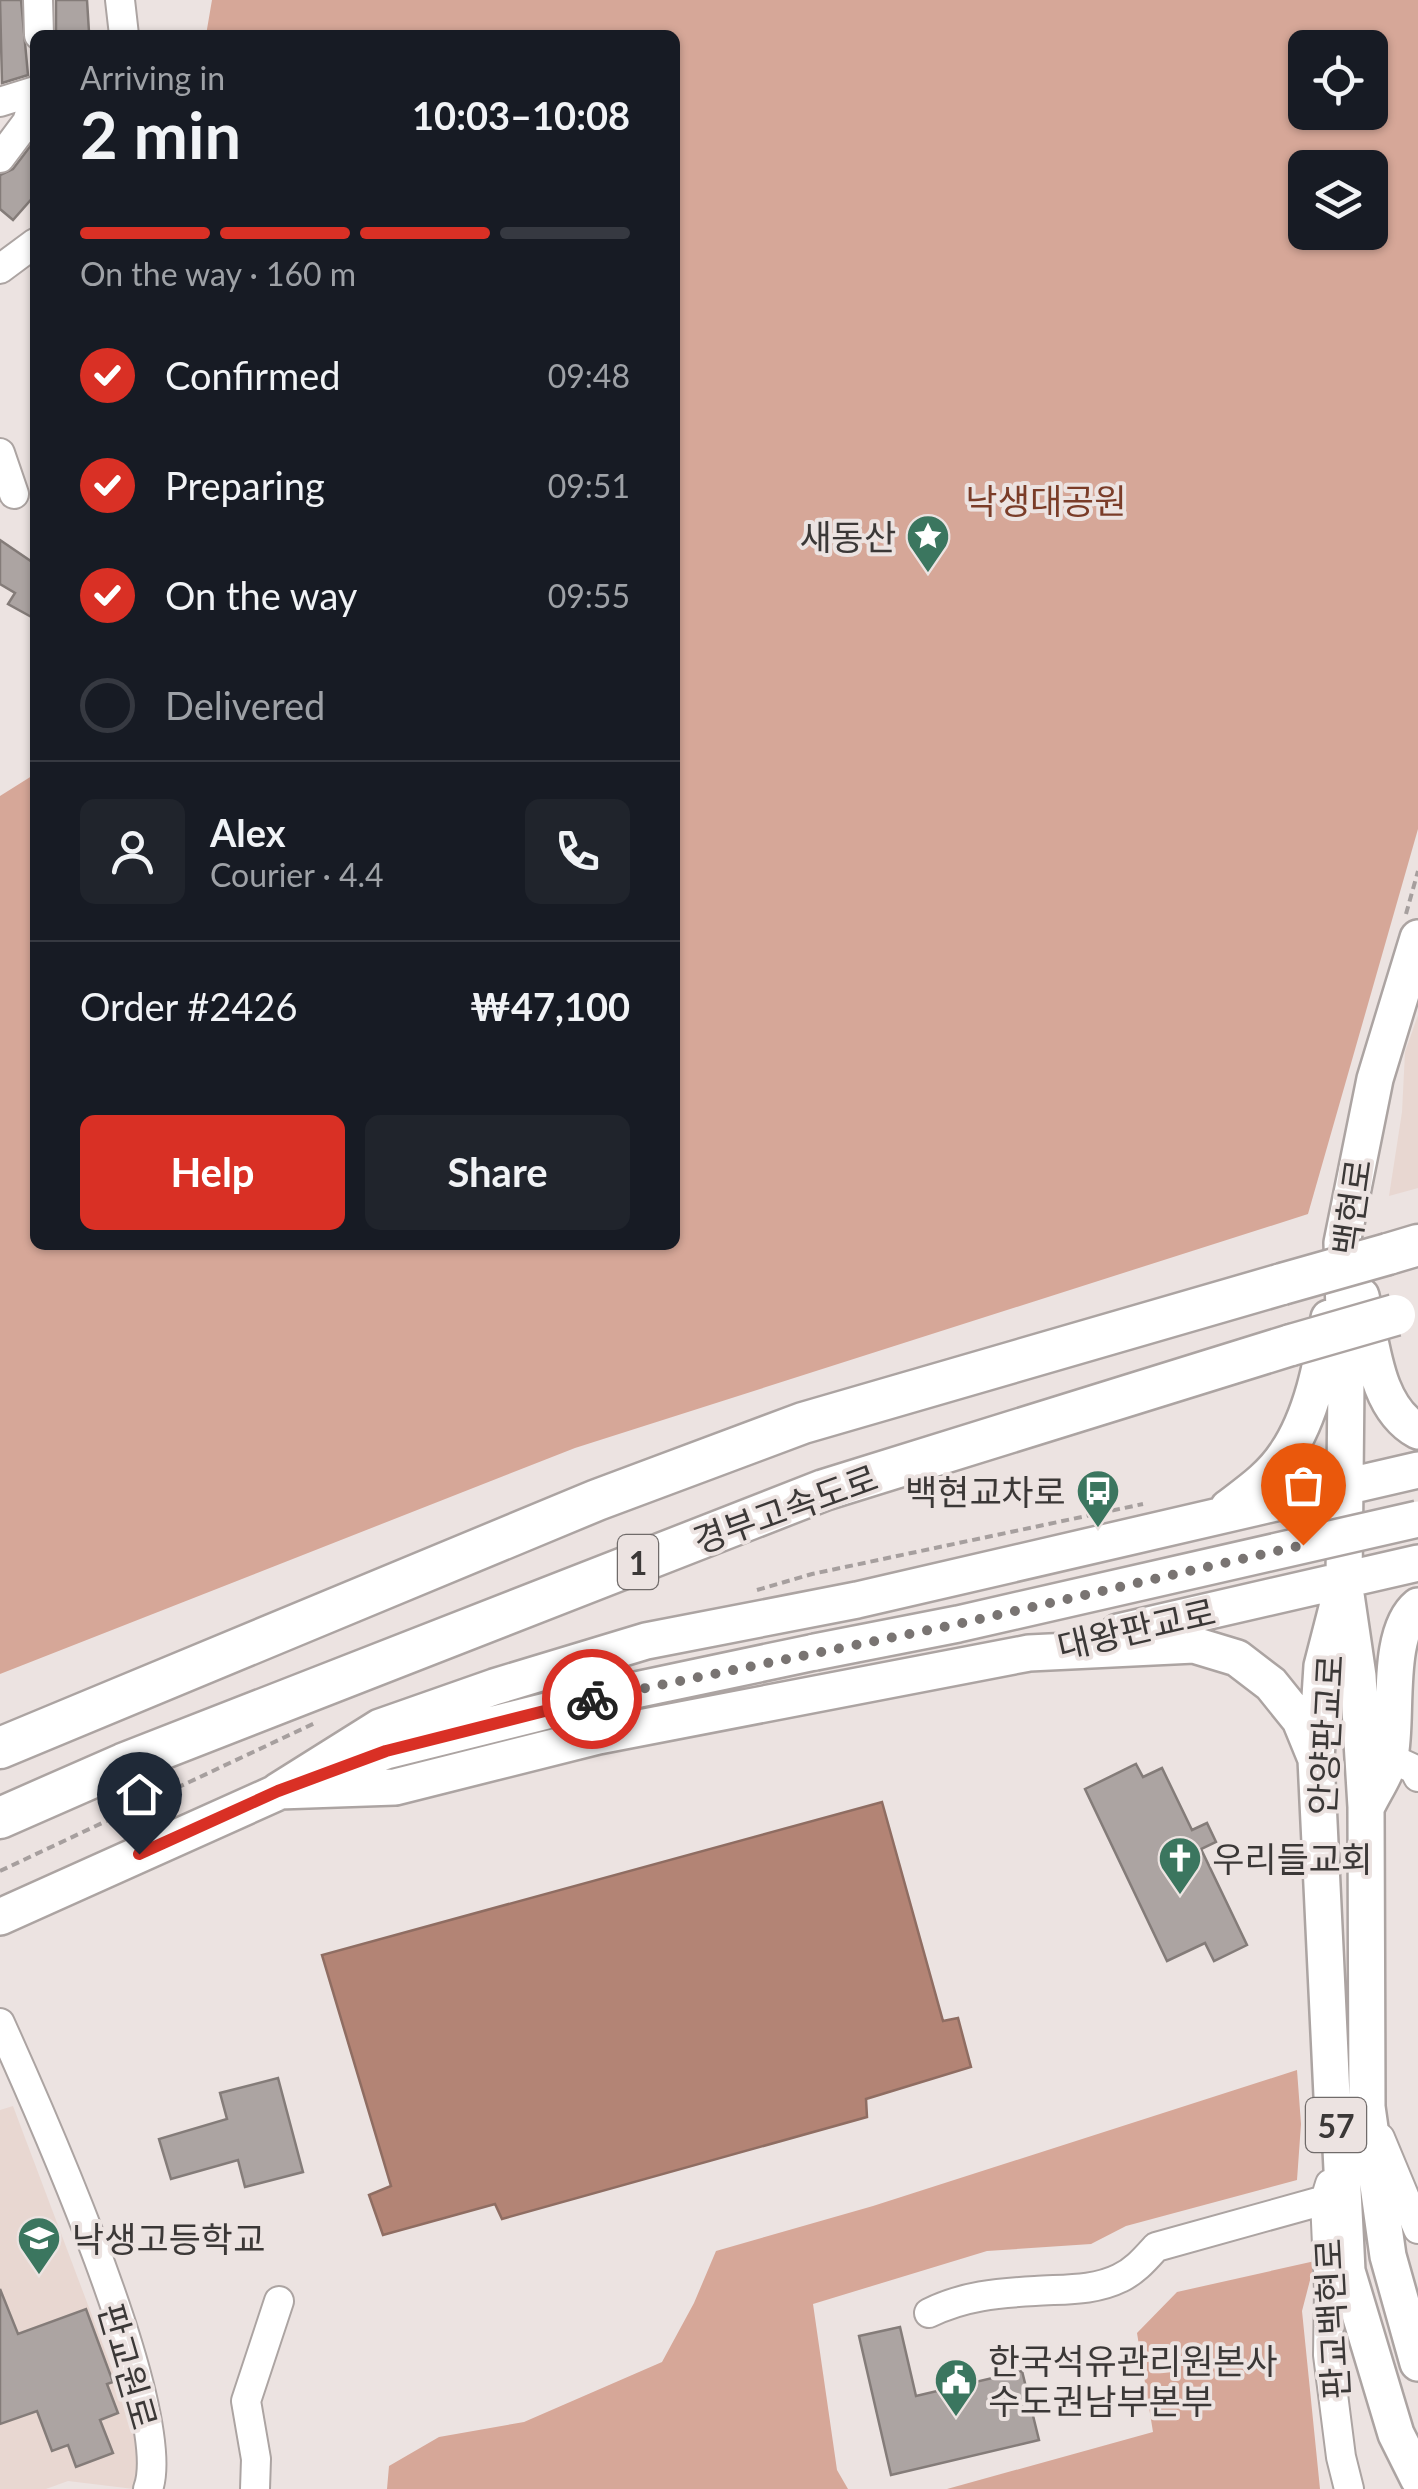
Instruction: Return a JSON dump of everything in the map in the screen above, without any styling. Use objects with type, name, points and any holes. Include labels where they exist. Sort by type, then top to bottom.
[{"type":"highway","name":"경부고속도로","points":[[0,1748],[597,1500],[803,1423],[1403,1250]]},
{"type":"highway","name":"경부고속도로","points":[[0,1818],[123,1764],[824,1490],[1407,1312]]},
{"type":"main road","name":"백현로","points":[[1346,1484],[1342,1244],[1375,1079],[1418,938]]},
{"type":"main road","points":[[1342,1244],[1360,1291],[1383,1390],[1406,1424],[1418,1431]]},
{"type":"main road","points":[[1221,1513],[1260,1484],[1287,1453],[1322,1360],[1342,1244]]},
{"type":"main road","points":[[278,1791],[380,1727],[494,1687],[646,1642],[857,1600],[1418,1470]]},
{"type":"main road","name":"안양판교로","points":[[1346,1484],[1344,1581],[1358,1676],[1366,1806],[1367,2107],[1388,2256],[1418,2363]]},
{"type":"main road","name":"대왕판교로","points":[[0,1917],[278,1791],[386,1751],[607,1696],[958,1624],[1418,1519]]},
{"type":"main road","name":"대왕판교로","points":[[1030,1653],[1418,1563]]},
{"type":"main road","name":"안양판교로","points":[[1344,1581],[1322,1666],[1316,1759],[1332,2096],[1340,2150],[1347,2271],[1396,2434],[1418,2478]]},
{"type":"main road","points":[[1366,1806],[1404,1767],[1394,1664],[1411,1612],[1418,1606]]},
{"type":"main road","name":"57","points":[[278,1791],[396,1787],[598,1736],[1030,1653],[1194,1645],[1236,1658],[1271,1684],[1300,1720],[1316,1759]]},
{"type":"street","points":[[38,0],[39,30]]},
{"type":"street","points":[[120,0],[123,30]]},
{"type":"street","points":[[0,102],[30,95]]},
{"type":"street","points":[[0,158],[27,122],[30,112]]},
{"type":"street","points":[[0,269],[30,247]]},
{"type":"street","points":[[0,453],[16,494]]},
{"type":"street","name":"판교원로","points":[[0,2024],[94,2247],[126,2344],[148,2419],[152,2451],[148,2489]]},
{"type":"street","points":[[1367,2107],[1418,2229]]},
{"type":"street","name":"판교백현로","points":[[1340,2150],[1325,2200],[1328,2355],[1349,2489]]},
{"type":"street","points":[[929,2312],[977,2296],[1098,2286],[1122,2278],[1156,2248],[1325,2200]]},
{"type":"street","points":[[256,2489],[256,2459],[246,2401],[279,2300]]},
{"type":"shaded area","points":[[1418,1015],[1418,1188],[1389,1196],[1402,1112],[1405,1052]]},
{"type":"shaded area","points":[[882,1802],[943,2021],[958,2018],[971,2067],[866,2099],[867,2117],[502,2219],[495,2204],[383,2235],[369,2195],[391,2186],[322,1955]]},
{"type":"shaded area","name":"낙생고등학교","points":[[13,2106],[140,2443],[134,2489],[68,2481],[46,2489],[0,2489],[0,2110]]},
{"type":"green space","name":"낙생대공원","points":[[212,0],[1418,0],[1418,829],[1308,1214],[575,1448],[0,1674],[0,796],[30,777],[30,1250],[680,1250],[680,30],[207,30]]},
{"type":"green space","points":[[1297,2070],[1301,2124],[1297,2180],[1126,2226],[1091,2244],[987,2251],[813,2304],[837,2470],[848,2489],[387,2489],[389,2466],[439,2437],[524,2422],[662,2362],[716,2251],[873,2206]]},
{"type":"green space","points":[[1315,2261],[1302,2311],[1320,2489],[947,2489],[1153,2432],[1137,2333],[1177,2292]]},
{"type":"building","points":[[0,0],[21,0],[28,75],[2,83]]},
{"type":"building","points":[[56,0],[87,0],[89,30],[56,30]]},
{"type":"building","points":[[30,147],[30,201],[13,220],[0,209],[0,175],[13,169]]},
{"type":"building","points":[[0,540],[30,561],[30,616],[8,604],[15,593],[0,584]]},
{"type":"building","name":"우리들교회","points":[[1136,1764],[1143,1777],[1162,1768],[1192,1830],[1207,1823],[1216,1842],[1201,1849],[1247,1945],[1214,1961],[1205,1943],[1167,1961],[1085,1789]]},
{"type":"building","points":[[278,2078],[303,2172],[245,2187],[238,2160],[171,2179],[159,2139],[227,2119],[220,2093]]},
{"type":"building","points":[[0,2289],[18,2334],[86,2309],[113,2382],[107,2384],[118,2413],[100,2420],[113,2453],[76,2467],[68,2445],[52,2451],[37,2411],[0,2424]]},
{"type":"building","name":"한국석유관리원본사 수도권남부본부","points":[[900,2327],[916,2396],[1022,2371],[1039,2440],[891,2475],[859,2336]]},
{"type":"way so far","points":[[592,1699],[958,1624],[1303,1545]]},
{"type":"place","name":"새동산","points":[[928,574]]},
{"type":"place","name":"백현교차로","points":[[1098,1529]]},
{"type":"place","name":"우리들교회","points":[[1180,1896]]},
{"type":"place","name":"낙생고등학교","points":[[39,2276]]},
{"type":"place","name":"한국석유관리원본사 수도권남부본부","points":[[956,2418]]},
{"type":"route","points":[[139,1854],[278,1791],[386,1751],[592,1699]]}]
